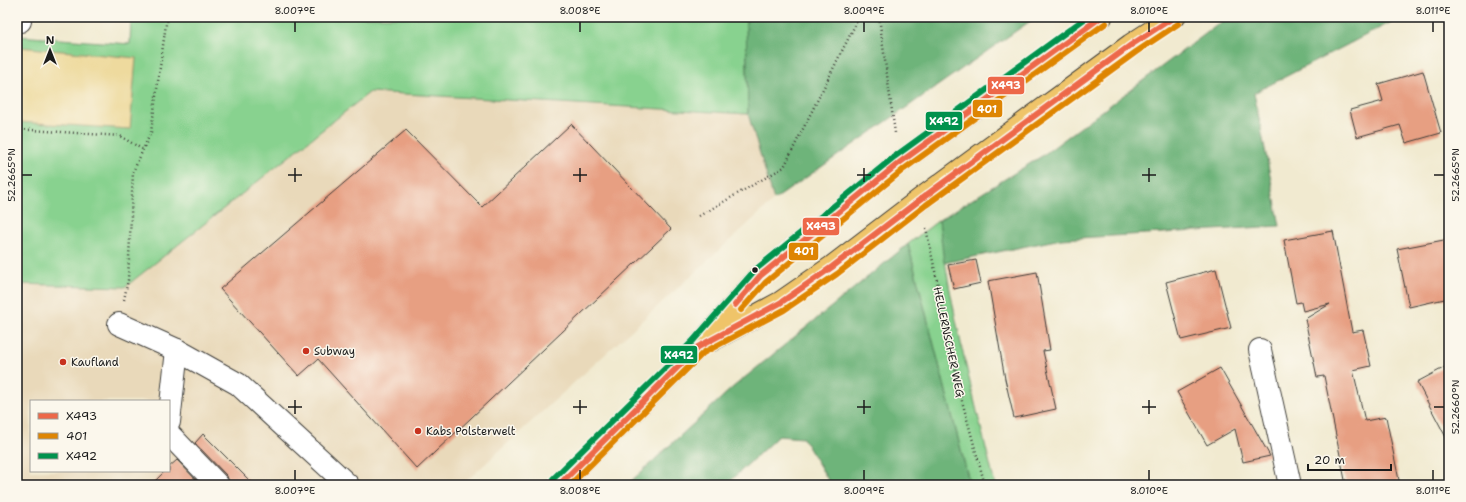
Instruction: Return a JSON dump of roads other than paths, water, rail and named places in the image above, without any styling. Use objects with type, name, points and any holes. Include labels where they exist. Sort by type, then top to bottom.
[{"type":"main road","points":[[559,485],[698,347],[760,276],[900,163],[1101,17]]},
{"type":"main road","points":[[698,347],[780,303],[832,267],[920,198],[1131,45],[1174,17]]},
{"type":"street","points":[[119,324],[177,350],[238,384],[348,485]]},
{"type":"street","points":[[170,413],[177,350]]},
{"type":"street","points":[[1260,350],[1290,485]]},
{"type":"street","points":[[170,435],[218,485]]},
{"type":"place","name":"Subway","points":[[306,351]]},
{"type":"place","name":"Kaufland","points":[[63,362]]},
{"type":"place","name":"Kabs Polsterwelt","points":[[418,431]]}]
